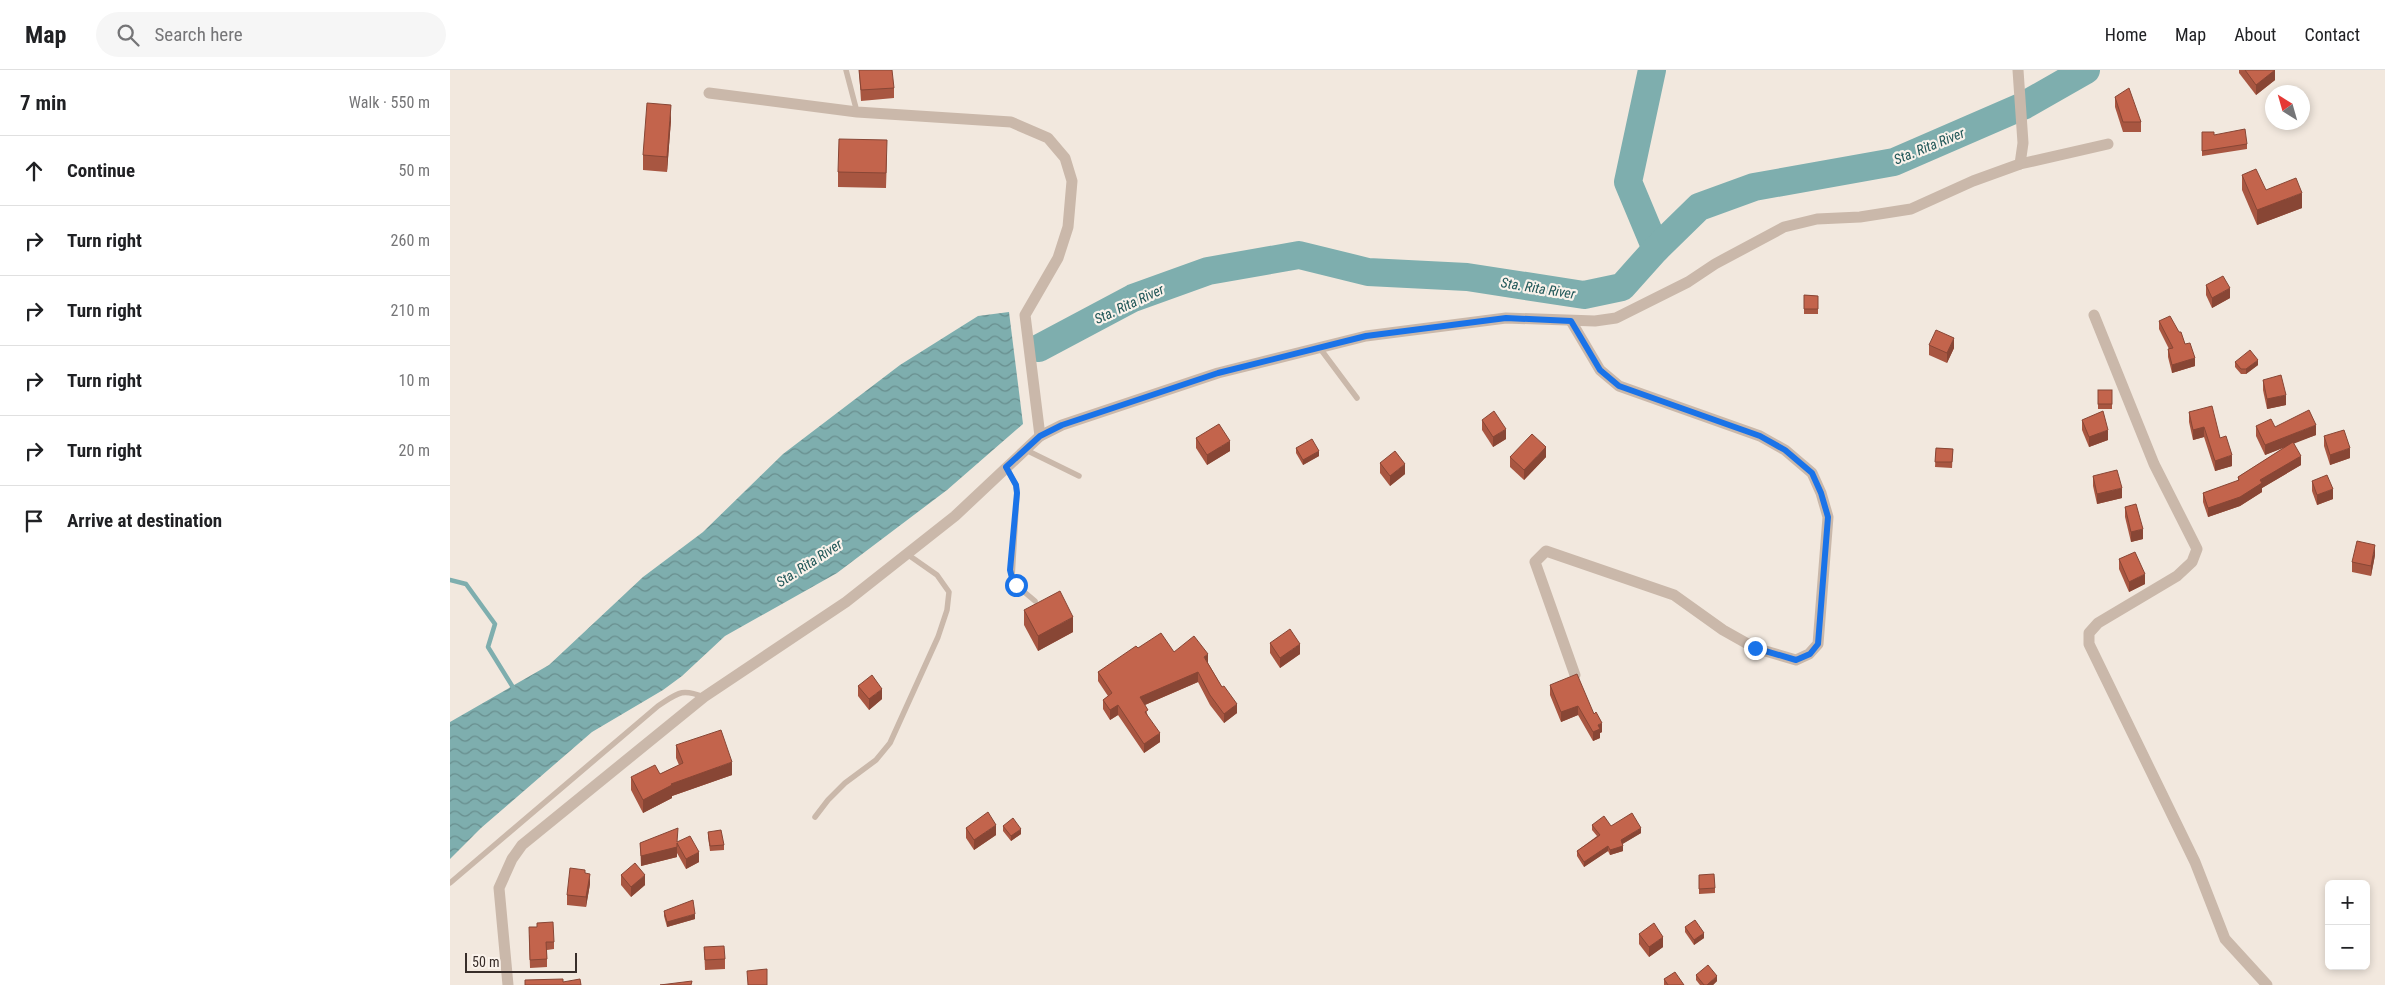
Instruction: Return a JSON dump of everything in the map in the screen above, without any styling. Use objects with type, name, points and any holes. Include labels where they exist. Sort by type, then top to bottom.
[{"type":"street","points":[[2018,70],[2023,143],[2020,164]]},
{"type":"street","points":[[709,93],[857,112],[1011,122],[1048,138],[1065,158],[1072,181],[1068,227],[1058,258],[1025,315],[1040,436]]},
{"type":"street","points":[[508,985],[499,888],[512,859],[522,845],[576,799],[704,697],[846,602],[907,554],[955,516],[1040,436],[1062,425],[1218,373],[1366,336],[1506,318],[1571,321],[1616,318],[1688,282],[1715,264],[1784,227],[1817,219],[1860,217],[1912,209],[1973,181],[2020,164],[2108,144]]},
{"type":"street","points":[[2094,315],[2154,464],[2197,549],[2192,562],[2177,576],[2098,623],[2089,633],[2088,644],[2195,862],[2225,939],[2268,985]]},
{"type":"street","points":[[1571,321],[1600,370],[1619,386],[1760,436],[1785,450],[1812,473],[1821,493],[1828,517],[1818,644],[1810,654],[1796,660],[1755,648],[1723,630],[1674,594],[1546,551],[1535,562],[1575,674]]},
{"type":"lane","points":[[846,70],[857,112]]},
{"type":"lane","points":[[1319,348],[1356,398]]},
{"type":"lane","points":[[1024,449],[1079,476]]},
{"type":"lane","points":[[1006,467],[1016,485],[1017,493],[1012,578],[1016,585],[1035,600]]},
{"type":"lane","points":[[814,817],[828,800],[876,760],[890,743],[938,637],[947,610],[949,592],[937,575],[907,554]]},
{"type":"lane","points":[[450,883],[658,706],[674,695],[687,691],[704,697]]},
{"type":"water","points":[[1009,312],[1023,424],[947,490],[837,573],[725,636],[682,676],[663,690],[592,732],[481,828],[450,859],[450,722],[549,665],[643,577],[703,532],[783,454],[900,365],[978,316]]},
{"type":"building","points":[[859,70],[892,70],[894,88],[861,90]]},
{"type":"building","points":[[2245,70],[2275,70],[2256,85]]},
{"type":"building","points":[[2129,88],[2141,122],[2123,122],[2115,97]]},
{"type":"building","points":[[647,103],[671,105],[667,157],[643,155]]},
{"type":"building","points":[[2245,129],[2247,144],[2202,151],[2202,132],[2214,132],[2214,135]]},
{"type":"building","points":[[839,139],[887,140],[886,173],[838,172]]},
{"type":"building","points":[[2256,169],[2266,190],[2296,178],[2302,193],[2257,210],[2242,175]]},
{"type":"building","points":[[2223,276],[2230,288],[2212,298],[2206,285]]},
{"type":"building","points":[[1804,295],[1818,296],[1818,309],[1804,309]]},
{"type":"building","points":[[2170,316],[2179,332],[2181,332],[2185,344],[2190,343],[2195,358],[2172,365],[2168,349],[2173,348],[2159,321]]},
{"type":"building","points":[[1936,330],[1954,338],[1947,353],[1929,345]]},
{"type":"building","points":[[2250,350],[2258,360],[2246,369],[2241,369],[2235,362]]},
{"type":"building","points":[[2281,375],[2286,395],[2267,399],[2263,380]]},
{"type":"building","points":[[2098,390],[2112,390],[2112,404],[2098,404]]},
{"type":"building","points":[[2212,406],[2220,438],[2226,436],[2232,455],[2215,461],[2204,427],[2193,430],[2189,412]]},
{"type":"building","points":[[2309,410],[2316,425],[2265,445],[2256,426],[2271,419],[2275,427]]},
{"type":"building","points":[[1494,411],[1506,429],[1493,437],[1482,420]]},
{"type":"building","points":[[2103,411],[2108,430],[2089,437],[2082,420]]},
{"type":"building","points":[[1219,424],[1230,441],[1207,455],[1196,438]]},
{"type":"building","points":[[2344,430],[2350,448],[2330,455],[2324,436]]},
{"type":"building","points":[[1532,434],[1546,447],[1524,470],[1510,457]]},
{"type":"building","points":[[1312,439],[1319,451],[1303,460],[1296,448]]},
{"type":"building","points":[[2293,442],[2301,456],[2260,480],[2262,483],[2240,497],[2208,508],[2203,493],[2239,480],[2238,477]]},
{"type":"building","points":[[1936,448],[1953,449],[1952,462],[1935,462]]},
{"type":"building","points":[[1395,451],[1405,464],[1390,476],[1380,463]]},
{"type":"building","points":[[2117,470],[2122,488],[2097,494],[2093,476]]},
{"type":"building","points":[[2327,475],[2333,489],[2317,495],[2312,481]]},
{"type":"building","points":[[2136,504],[2143,529],[2131,532],[2125,507]]},
{"type":"building","points":[[2357,541],[2375,545],[2371,566],[2352,562]]},
{"type":"building","points":[[2135,552],[2145,574],[2129,582],[2119,559]]},
{"type":"building","points":[[1060,591],[1073,617],[1038,636],[1024,610]]},
{"type":"building","points":[[1290,629],[1300,644],[1280,658],[1270,643]]},
{"type":"building","points":[[1161,633],[1174,652],[1194,636],[1208,654],[1204,657],[1222,687],[1224,686],[1237,704],[1224,714],[1210,695],[1198,672],[1140,697],[1148,710],[1145,712],[1160,733],[1144,744],[1118,705],[1110,710],[1103,700],[1112,693],[1098,672],[1136,646],[1138,648]]},
{"type":"building","points":[[1577,674],[1594,714],[1596,712],[1602,723],[1598,725],[1600,729],[1593,732],[1578,706],[1561,712],[1550,685]]},
{"type":"building","points":[[872,675],[882,689],[869,699],[858,686]]},
{"type":"building","points":[[721,730],[732,762],[671,784],[643,800],[631,777],[655,765],[660,774],[683,763],[676,745]]},
{"type":"building","points":[[988,812],[996,825],[974,840],[966,828]]},
{"type":"building","points":[[1632,813],[1641,828],[1621,840],[1623,846],[1610,850],[1608,846],[1584,862],[1577,851],[1600,835],[1592,825],[1604,816],[1611,826]]},
{"type":"building","points":[[1013,818],[1021,829],[1011,836],[1003,826]]},
{"type":"building","points":[[678,828],[677,842],[690,836],[699,852],[686,859],[677,843],[677,847],[641,856],[640,843]]},
{"type":"building","points":[[721,830],[724,845],[710,846],[708,832]]},
{"type":"building","points":[[635,863],[645,875],[631,887],[621,875]]},
{"type":"building","points":[[570,868],[585,870],[585,873],[590,874],[586,897],[567,895]]},
{"type":"building","points":[[1714,874],[1715,888],[1699,889],[1699,875]]},
{"type":"building","points":[[693,900],[695,914],[667,922],[664,911]]},
{"type":"building","points":[[1695,920],[1704,933],[1694,940],[1685,927]]},
{"type":"building","points":[[553,922],[554,942],[546,942],[547,959],[530,960],[529,927],[537,927],[537,923]]},
{"type":"building","points":[[1654,923],[1663,937],[1649,947],[1639,934]]},
{"type":"building","points":[[724,946],[725,959],[705,960],[704,947]]},
{"type":"building","points":[[1708,965],[1717,976],[1707,985],[1704,985],[1696,975]]},
{"type":"building","points":[[767,969],[767,985],[748,985],[747,971]]},
{"type":"building","points":[[1675,972],[1684,985],[1668,985],[1664,979]]},
{"type":"building","points":[[563,979],[563,982],[580,979],[581,985],[525,985],[525,980]]},
{"type":"building","points":[[692,981],[691,985],[660,985]]},
{"type":"waterway","points":[[1652,70],[1628,182],[1656,249]]},
{"type":"waterway","name":"Sta. Rita River","points":[[1039,348],[1133,298],[1208,271],[1299,255],[1368,272],[1467,277],[1584,295],[1622,287],[1656,249],[1699,207],[1754,187],[1894,162],[2023,106],[2086,70]]},
{"type":"waterway","points":[[450,580],[466,584],[495,624],[488,647],[514,689]]},
{"type":"route","points":[[1016,585],[1010,570],[1017,493],[1016,485],[1006,467],[1040,436],[1062,425],[1218,373],[1366,336],[1506,318],[1571,321],[1600,370],[1619,386],[1760,436],[1785,450],[1812,473],[1821,493],[1828,517],[1818,644],[1810,654],[1796,660],[1755,648]]}]
